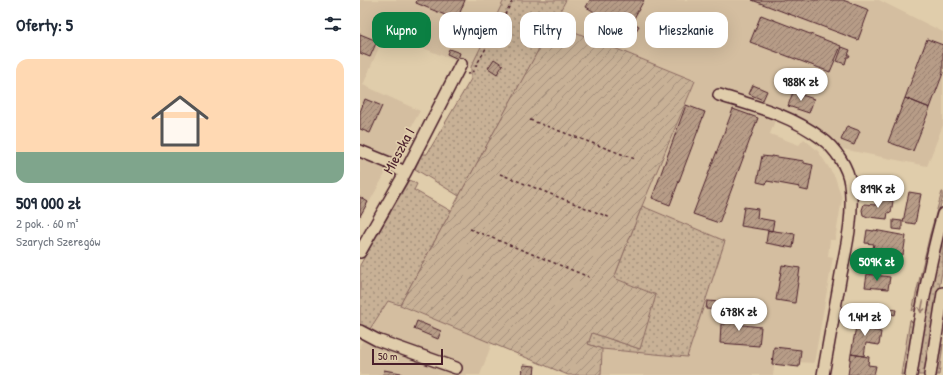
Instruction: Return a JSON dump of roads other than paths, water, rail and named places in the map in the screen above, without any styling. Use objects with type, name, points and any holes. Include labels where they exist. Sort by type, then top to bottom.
[{"type":"street","name":"Mieszka I","points":[[360,252],[404,173],[461,64]]},
{"type":"street","points":[[719,95],[777,113],[804,128],[822,139],[834,152],[845,168],[850,182],[852,216],[823,375]]},
{"type":"street","points":[[360,151],[387,162],[404,173]]},
{"type":"street","points":[[911,375],[921,309],[943,214]]},
{"type":"street","points":[[930,375],[943,293]]},
{"type":"street","points":[[360,331],[377,340],[456,368]]}]
